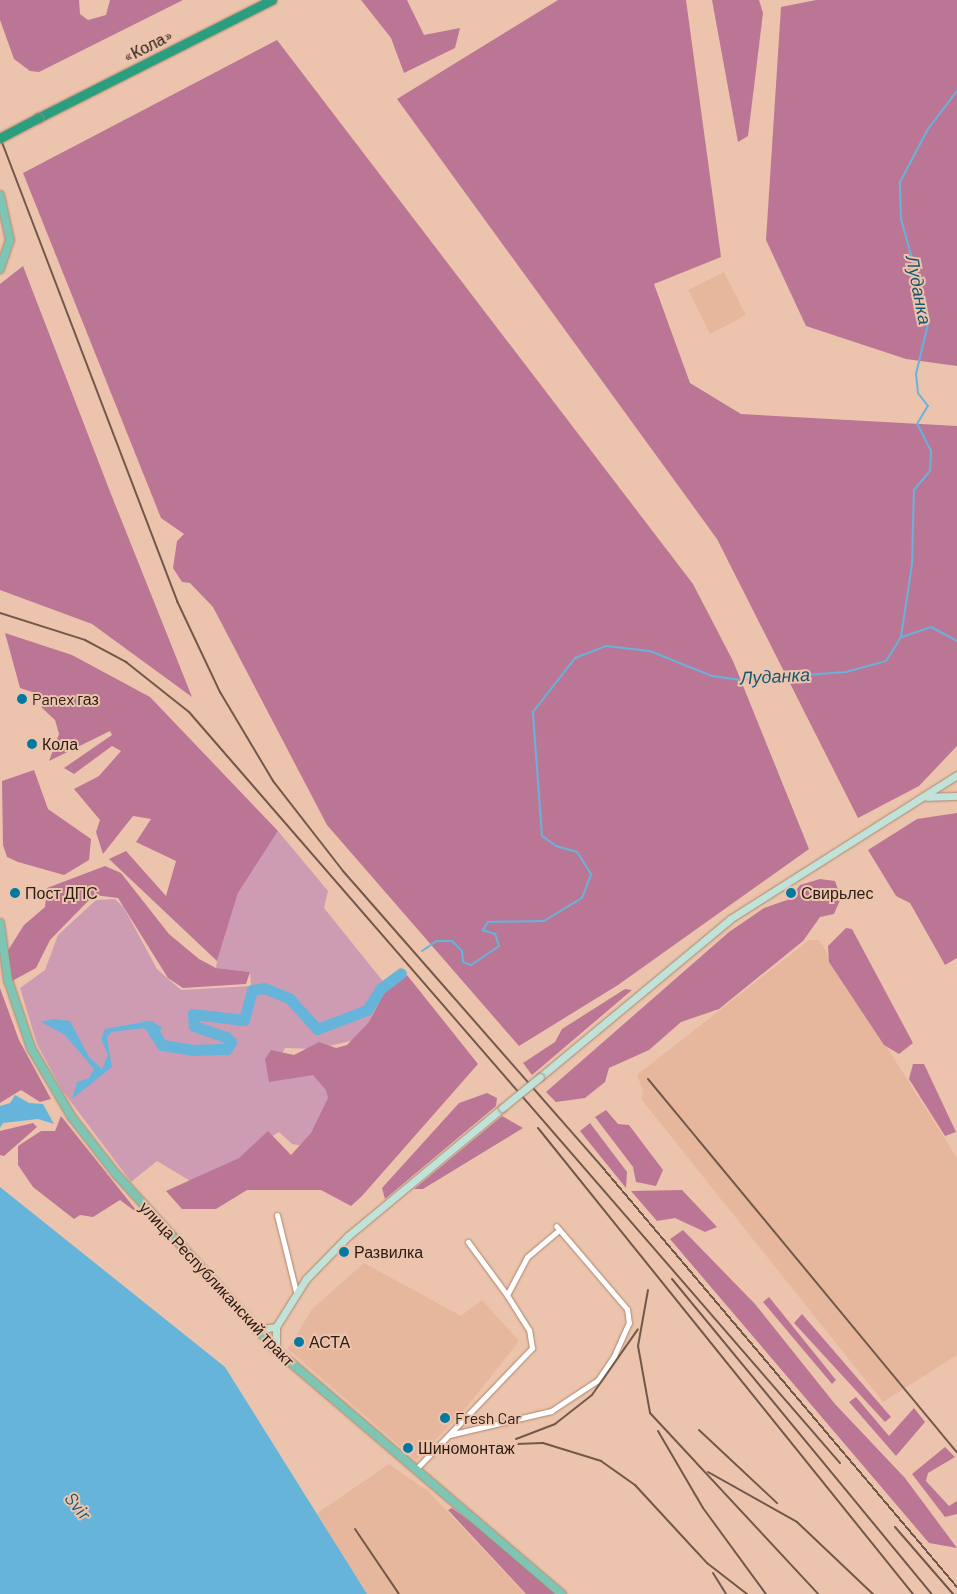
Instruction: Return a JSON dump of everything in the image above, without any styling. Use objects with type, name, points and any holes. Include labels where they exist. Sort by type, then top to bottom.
[{"type":"highway","name":"«Кола»","points":[[0,138],[272,0]]},
{"type":"main road","points":[[0,195],[10,240],[0,268]]},
{"type":"main road","points":[[0,923],[8,980]]},
{"type":"main road","points":[[0,963],[8,980]]},
{"type":"main road","name":"улица Республиканский тракт","points":[[8,980],[31,1048],[70,1116],[116,1174],[256,1330],[276,1350],[562,1594]]},
{"type":"street","points":[[276,1350],[276,1327],[296,1292],[348,1236],[730,919],[927,797],[957,775]]},
{"type":"street","points":[[927,797],[957,796]]},
{"type":"street","points":[[277,1216],[296,1292]]},
{"type":"street","points":[[449,1436],[552,1411],[598,1380],[614,1356],[629,1323],[627,1308],[558,1228],[527,1257],[507,1295]]},
{"type":"street","points":[[416,1470],[532,1348],[528,1330],[507,1295],[468,1242]]},
{"type":"street","points":[[256,1330],[276,1327]]},
{"type":"shaded area","points":[[0,0],[79,0],[80,14],[88,20],[106,15],[110,0],[183,0],[39,72],[30,71],[14,59],[0,20]]},
{"type":"shaded area","points":[[361,0],[407,0],[424,35],[460,28],[455,48],[404,73],[391,38]]},
{"type":"shaded area","points":[[558,0],[686,0],[721,257],[654,284],[690,383],[741,414],[957,426],[957,746],[919,786],[858,818],[717,539],[397,99]]},
{"type":"shaded area","points":[[712,0],[759,0],[763,13],[748,136],[738,142]]},
{"type":"shaded area","points":[[816,0],[957,0],[957,366],[906,359],[806,326],[766,240],[781,7]]},
{"type":"shaded area","points":[[277,40],[693,584],[733,661],[809,849],[618,985],[519,1046],[327,825],[213,607],[190,583],[182,582],[173,568],[177,541],[184,534],[161,518],[23,173]]},
{"type":"shaded area","points":[[23,266],[192,697],[92,624],[0,590],[0,284]]},
{"type":"shaded area","points":[[724,272],[746,315],[710,334],[688,290]]},
{"type":"shaded area","points":[[5,633],[72,655],[150,697],[278,831],[238,893],[217,961],[109,859],[126,851],[166,896],[176,861],[136,842],[151,819],[133,816],[103,854],[96,832],[100,820],[74,789],[99,776],[121,751],[112,746],[74,774],[64,768],[112,735],[110,731],[49,761],[59,734],[55,720],[42,708],[41,695],[20,688]]},
{"type":"shaded area","points":[[34,770],[48,809],[91,839],[89,860],[64,875],[7,857],[3,845],[2,781]]},
{"type":"shaded area","points":[[957,813],[957,958],[945,965],[910,903],[896,896],[868,850],[917,819]]},
{"type":"shaded area","points":[[278,831],[328,891],[324,908],[398,1000],[364,1038],[316,1049],[285,1048],[277,1064],[322,1070],[339,1078],[308,1147],[292,1144],[279,1132],[197,1185],[157,1161],[131,1182],[62,1090],[37,1044],[20,988],[45,970],[58,935],[96,900],[115,899],[124,908],[157,969],[181,990],[251,986],[250,972],[216,968],[217,961],[238,893]]},
{"type":"shaded area","points":[[105,866],[121,873],[169,934],[199,959],[216,968],[250,972],[246,984],[183,988],[168,978],[118,898],[94,895],[50,940],[36,968],[12,981],[7,952],[24,925],[45,907],[47,888]]},
{"type":"shaded area","points":[[820,879],[835,881],[841,898],[834,914],[820,917],[803,941],[719,1009],[681,1022],[649,1050],[609,1068],[605,1082],[585,1098],[556,1102],[546,1092],[729,932],[764,908],[790,899],[800,885]]},
{"type":"shaded area","points":[[846,928],[852,929],[913,1043],[899,1054],[884,1045],[829,962],[828,946]]},
{"type":"shaded area","points":[[809,940],[819,940],[957,1158],[957,1355],[883,1402],[641,1099],[643,1091],[637,1075]]},
{"type":"shaded area","points":[[407,975],[478,1064],[362,1196],[351,1206],[321,1190],[247,1190],[216,1209],[182,1209],[166,1191],[239,1158],[268,1131],[291,1155],[311,1133],[328,1098],[326,1090],[313,1075],[269,1082],[265,1059],[271,1050],[294,1055],[319,1042],[336,1048],[347,1045],[369,1022],[385,992]]},
{"type":"shaded area","points":[[0,988],[19,1040],[51,1099],[40,1102],[21,1090],[0,1103]]},
{"type":"shaded area","points":[[625,989],[632,990],[532,1075],[523,1063],[555,1042],[562,1029]]},
{"type":"shaded area","points":[[913,1064],[924,1064],[956,1132],[945,1136],[909,1079]]},
{"type":"shaded area","points":[[487,1093],[497,1098],[496,1106],[385,1199],[382,1188],[459,1103]]},
{"type":"shaded area","points":[[606,1110],[618,1124],[629,1125],[663,1170],[656,1186],[636,1182],[633,1167],[595,1117]]},
{"type":"shaded area","points":[[61,1116],[136,1212],[120,1200],[93,1217],[80,1215],[74,1219],[33,1187],[18,1165],[18,1146],[41,1131],[55,1131]]},
{"type":"shaded area","points":[[502,1116],[523,1128],[423,1189],[414,1189]]},
{"type":"shaded area","points":[[33,1123],[37,1127],[4,1156],[0,1155],[0,1131]]},
{"type":"shaded area","points":[[590,1123],[627,1172],[626,1188],[580,1131]]},
{"type":"shaded area","points":[[682,1190],[717,1227],[705,1232],[675,1218],[657,1221],[631,1191]]},
{"type":"shaded area","points":[[683,1230],[755,1304],[835,1404],[905,1478],[957,1548],[929,1543],[670,1239]]},
{"type":"shaded area","points":[[364,1263],[461,1316],[482,1300],[519,1341],[466,1408],[416,1460],[288,1349],[312,1309]]},
{"type":"shaded area","points":[[769,1297],[836,1380],[832,1384],[763,1302]]},
{"type":"shaded area","points":[[802,1314],[891,1417],[885,1422],[794,1323]]},
{"type":"shaded area","points":[[856,1397],[889,1436],[914,1408],[925,1422],[896,1456],[849,1402]]},
{"type":"shaded area","points":[[945,1447],[955,1457],[928,1473],[926,1481],[949,1506],[957,1501],[957,1514],[945,1517],[912,1474]]},
{"type":"shaded area","points":[[389,1464],[428,1491],[525,1594],[367,1594],[316,1514]]},
{"type":"shaded area","points":[[452,1508],[488,1535],[555,1594],[526,1594],[448,1510]]},
{"type":"water","points":[[53,1019],[70,1021],[89,1057],[102,1069],[108,1055],[101,1039],[105,1029],[148,1021],[162,1027],[159,1033],[154,1030],[154,1038],[144,1028],[111,1032],[107,1037],[112,1067],[72,1099],[77,1082],[89,1078],[94,1069],[65,1035],[41,1022]]},
{"type":"water","points":[[15,1095],[29,1103],[43,1104],[54,1124],[38,1119],[3,1123],[0,1128],[0,1106],[10,1103]]},
{"type":"water","name":"Svir","points":[[0,1187],[225,1367],[367,1594],[0,1594]]},
{"type":"waterway","name":"Луданка","points":[[422,951],[437,941],[452,941],[462,951],[463,962],[471,965],[499,946],[495,934],[483,930],[488,922],[544,921],[582,898],[591,874],[577,852],[556,846],[542,836],[533,712],[575,658],[606,646],[650,651],[712,676],[739,680],[846,672],[886,661],[901,637],[912,564],[914,490],[930,471],[931,451],[917,424],[928,406],[918,393],[916,374],[929,320],[901,219],[900,182],[928,129],[957,91]]},
{"type":"waterway","points":[[902,637],[931,627],[957,641]]},
{"type":"waterway","name":"Луданка","points":[[150,1026],[162,1045],[193,1050],[227,1049],[231,1042],[226,1037],[194,1026],[193,1014],[244,1020],[252,990],[264,988],[289,998],[317,1029],[367,1010],[380,989],[401,973]]},
{"type":"railway","points":[[0,137],[177,601],[220,692],[273,781],[343,871],[603,1168],[957,1587]]},
{"type":"railway","points":[[0,613],[85,640],[126,662],[189,712],[840,1463]]},
{"type":"railway","points":[[648,1079],[957,1452]]},
{"type":"railway","points":[[538,1128],[913,1594]]},
{"type":"railway","points":[[672,1279],[932,1594]]},
{"type":"railway","points":[[648,1290],[638,1346],[650,1413],[818,1594]]},
{"type":"railway","points":[[516,1439],[555,1424],[592,1395],[638,1329]]},
{"type":"railway","points":[[699,1430],[777,1503]]},
{"type":"railway","points":[[658,1431],[703,1508],[766,1594]]},
{"type":"railway","points":[[488,1445],[543,1443],[601,1461],[635,1485],[707,1563],[747,1594]]},
{"type":"railway","points":[[442,1451],[494,1444]]},
{"type":"railway","points":[[708,1472],[797,1522],[873,1594]]},
{"type":"railway","points":[[895,1527],[953,1594]]},
{"type":"railway","points":[[355,1529],[399,1594]]},
{"type":"railway","points":[[713,1573],[726,1594]]},
{"type":"place","name":"Panex газ","points":[[22,699]]},
{"type":"place","name":"Кола","points":[[32,744]]},
{"type":"place","name":"Пост ДПС","points":[[15,893]]},
{"type":"place","name":"Свирьлес","points":[[791,893]]},
{"type":"place","name":"Развилка","points":[[344,1252]]},
{"type":"place","name":"АСТА","points":[[299,1342]]},
{"type":"place","name":"Fresh Car","points":[[445,1418]]},
{"type":"place","name":"Шиномонтаж","points":[[408,1448]]}]
